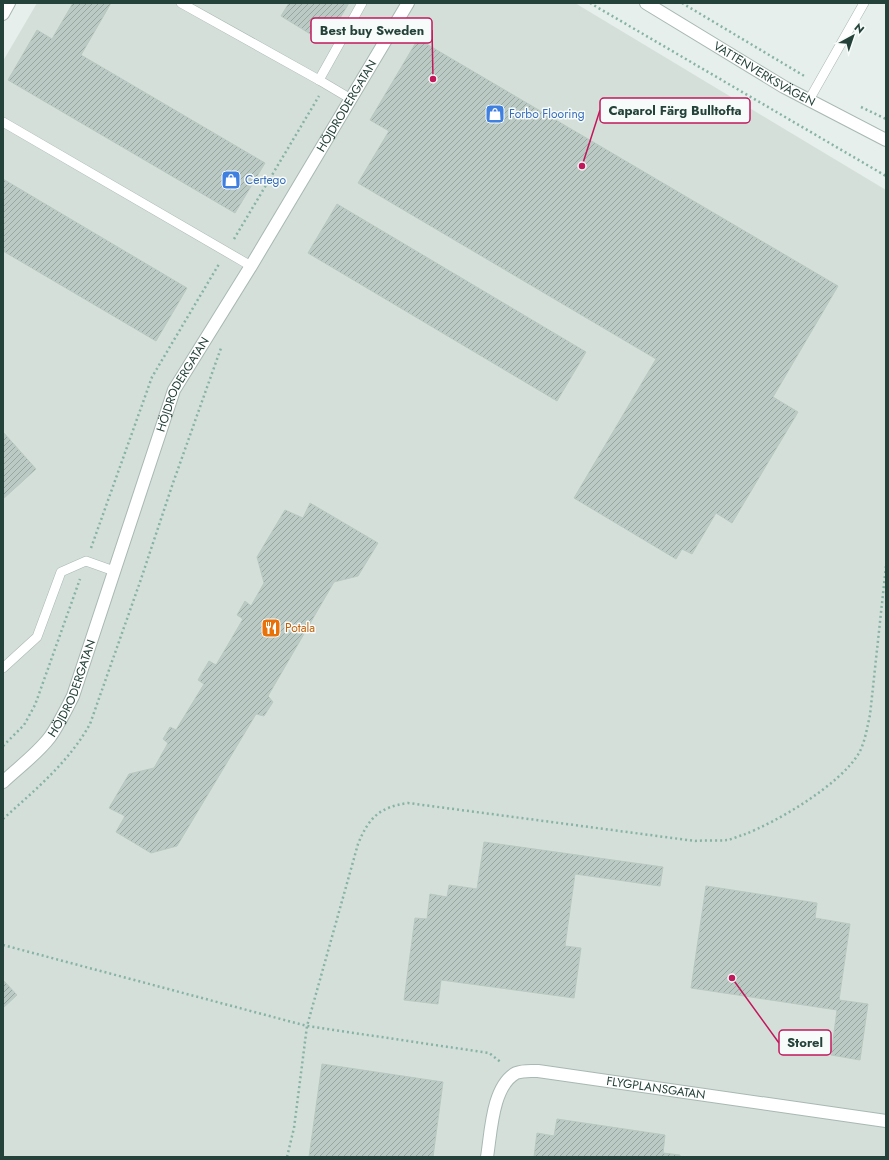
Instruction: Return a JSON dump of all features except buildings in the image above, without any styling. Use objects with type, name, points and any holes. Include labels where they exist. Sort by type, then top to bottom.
[{"type":"street","points":[[3,14],[9,3]]},
{"type":"street","name":"HÖJDRODERGATAN","points":[[3,782],[50,737],[73,696],[174,390],[251,266],[408,3]]},
{"type":"street","name":"VATTENVERKSVÄGEN","points":[[646,3],[784,87],[886,140]]},
{"type":"street","name":"FLYGPLANSGATAN","points":[[515,1074],[524,1070],[538,1071],[886,1121]]},
{"type":"street","points":[[487,1157],[497,1100],[504,1085],[515,1074]]},
{"type":"lane","points":[[181,3],[319,80],[351,100]]},
{"type":"lane","points":[[319,80],[362,3]]},
{"type":"lane","points":[[809,100],[864,3]]},
{"type":"lane","points":[[3,122],[251,266]]},
{"type":"lane","points":[[3,668],[37,637],[61,572],[86,561],[114,571]]},
{"type":"path","points":[[590,3],[886,176]]},
{"type":"path","points":[[682,3],[818,84]]},
{"type":"path","points":[[858,106],[886,119]]},
{"type":"path","points":[[3,819],[66,760],[83,737],[90,724],[221,347]]},
{"type":"path","points":[[287,1157],[294,1128],[307,1026],[358,844],[371,819],[382,810],[394,805],[408,803],[695,841],[730,840],[758,829],[829,785],[847,768],[858,753],[865,736],[870,715],[886,566]]},
{"type":"path","points":[[3,945],[307,1026],[489,1053],[515,1074]]},
{"type":"shaded area","points":[[37,3],[575,3],[886,190],[886,1157],[3,1157],[3,61]]},
{"type":"place","name":"Best buy Sweden","points":[[433,79]]},
{"type":"place","name":"Forbo Flooring","points":[[495,114]]},
{"type":"place","name":"Caparol Färg Bulltofta","points":[[582,166]]},
{"type":"place","name":"Certego","points":[[231,180]]},
{"type":"place","name":"Potala","points":[[271,628]]},
{"type":"place","name":"Storel","points":[[732,978]]}]
